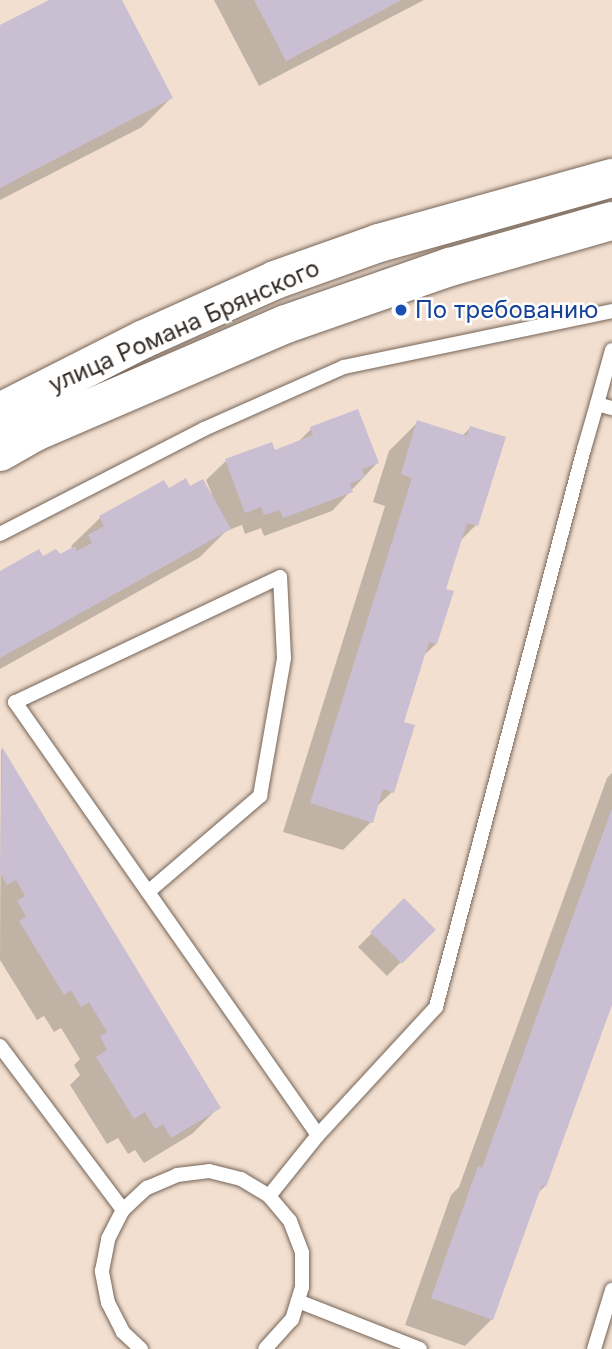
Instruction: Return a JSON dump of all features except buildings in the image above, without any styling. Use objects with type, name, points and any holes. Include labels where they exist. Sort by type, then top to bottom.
[{"type":"main road","name":"улица Романа Брянского","points":[[0,412],[144,339],[275,279],[379,243],[612,178]]},
{"type":"main road","name":"улица Романа Брянского","points":[[0,452],[35,432],[286,324],[450,267],[612,221]]},
{"type":"lane","points":[[0,534],[204,429],[344,367],[612,311]]},
{"type":"lane","points":[[269,1196],[318,1135],[436,1007],[612,350]]},
{"type":"lane","points":[[597,404],[612,408]]},
{"type":"lane","points":[[148,892],[260,796],[284,658],[280,577],[15,702],[318,1135]]},
{"type":"lane","points":[[0,1046],[123,1210]]},
{"type":"lane","points":[[141,1349],[123,1332],[108,1303],[103,1271],[108,1239],[123,1210],[147,1188],[177,1175],[209,1171],[241,1179],[269,1196],[290,1221],[302,1253],[302,1287],[292,1319],[265,1349]]},
{"type":"lane","points":[[594,1349],[612,1290]]},
{"type":"lane","points":[[298,1301],[420,1349]]},
{"type":"place","name":"По требованию","points":[[401,310]]}]
